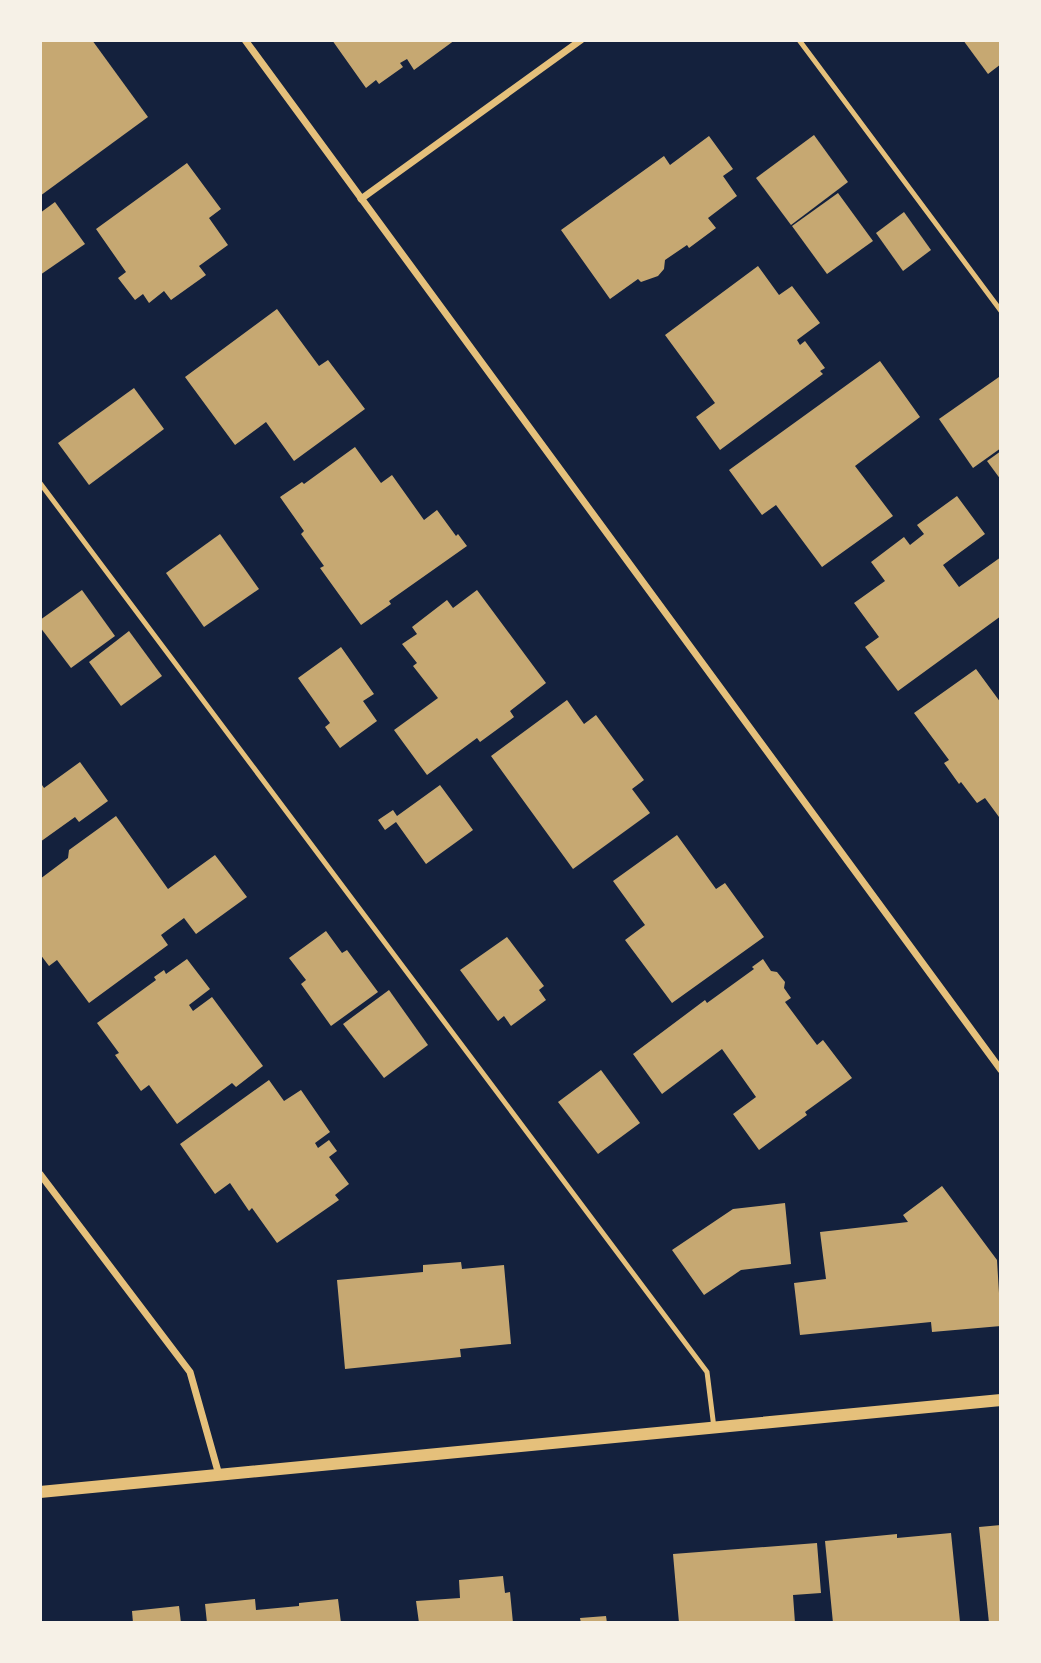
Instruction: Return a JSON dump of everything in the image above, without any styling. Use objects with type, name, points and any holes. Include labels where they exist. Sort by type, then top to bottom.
[{"type":"street","points":[[245,40],[1001,1070]]},
{"type":"street","points":[[361,199],[581,40]]},
{"type":"street","points":[[40,1174],[190,1372],[219,1475]]},
{"type":"street","points":[[40,1492],[1001,1400]]},
{"type":"lane","points":[[799,40],[1001,311]]},
{"type":"lane","points":[[40,483],[707,1371],[714,1428]]},
{"type":"building","points":[[40,40],[92,40],[148,117],[40,196]]},
{"type":"building","points":[[332,40],[455,40],[414,70],[407,59],[400,63],[403,67],[379,84],[376,80],[366,88]]},
{"type":"building","points":[[963,40],[1001,40],[1001,64],[988,74]]},
{"type":"building","points":[[814,135],[848,182],[791,225],[756,178]]},
{"type":"building","points":[[709,136],[733,169],[723,176],[737,196],[708,218],[716,228],[689,248],[687,245],[665,260],[664,269],[658,276],[641,282],[638,279],[610,299],[561,230],[664,156],[670,165]]},
{"type":"building","points":[[187,163],[221,209],[209,218],[228,245],[199,266],[206,275],[171,300],[164,291],[149,303],[143,294],[135,300],[118,278],[126,272],[96,229]]},
{"type":"building","points":[[838,193],[873,241],[827,274],[792,226]]},
{"type":"building","points":[[55,202],[85,244],[40,275],[40,213]]},
{"type":"building","points":[[904,212],[931,250],[903,271],[876,233]]},
{"type":"building","points":[[758,266],[779,295],[792,286],[820,323],[797,340],[800,345],[805,341],[825,368],[820,371],[823,374],[720,450],[696,417],[715,403],[665,335]]},
{"type":"building","points":[[277,309],[319,366],[328,360],[365,409],[294,461],[266,422],[235,445],[185,377]]},
{"type":"building","points":[[880,361],[920,417],[855,466],[893,516],[822,567],[776,505],[762,515],[729,470]]},
{"type":"building","points":[[999,377],[1001,448],[973,468],[939,419]]},
{"type":"building","points":[[134,388],[164,429],[89,485],[58,443]]},
{"type":"building","points":[[355,447],[381,483],[392,475],[424,520],[437,510],[467,546],[389,601],[391,604],[361,625],[320,568],[324,566],[301,534],[304,531],[280,497],[302,482],[304,484]]},
{"type":"building","points":[[1001,451],[1001,480],[987,461]]},
{"type":"building","points":[[957,496],[985,534],[943,565],[959,587],[1001,557],[1001,616],[898,691],[865,647],[879,637],[854,603],[885,581],[871,562],[904,537],[910,545],[924,534],[917,525]]},
{"type":"building","points":[[220,534],[259,589],[204,627],[166,573]]},
{"type":"building","points":[[82,590],[115,636],[71,668],[40,627],[40,620]]},
{"type":"building","points":[[477,590],[546,683],[510,711],[514,717],[480,742],[477,738],[427,775],[394,730],[438,698],[413,666],[417,663],[402,644],[417,634],[412,627],[447,600],[453,608]]},
{"type":"building","points":[[129,631],[162,676],[121,706],[89,662]]},
{"type":"building","points":[[341,647],[374,694],[363,701],[377,721],[340,748],[325,727],[330,723],[298,678]]},
{"type":"building","points":[[976,669],[1001,703],[999,817],[985,798],[977,803],[961,782],[959,784],[944,763],[949,760],[914,713]]},
{"type":"building","points":[[567,700],[584,724],[596,715],[644,780],[632,789],[650,813],[573,869],[491,756]]},
{"type":"building","points":[[80,762],[108,801],[79,822],[75,817],[40,842],[40,782],[44,788]]},
{"type":"building","points":[[440,785],[473,830],[426,864],[396,822],[385,830],[378,820],[393,810],[397,816]]},
{"type":"building","points":[[116,816],[168,889],[215,855],[247,897],[196,934],[184,918],[161,935],[168,945],[89,1003],[57,960],[49,966],[40,954],[40,879],[68,858],[69,850]]},
{"type":"building","points":[[677,835],[716,889],[725,883],[764,937],[672,1003],[625,940],[645,925],[613,881]]},
{"type":"building","points":[[326,931],[342,953],[347,950],[378,992],[331,1026],[301,984],[306,980],[289,958]]},
{"type":"building","points":[[507,937],[544,986],[539,990],[546,1000],[511,1026],[504,1016],[498,1021],[460,970]]},
{"type":"building","points":[[187,959],[210,989],[189,1005],[193,1011],[212,997],[263,1066],[236,1087],[232,1083],[177,1124],[149,1085],[141,1091],[115,1055],[119,1053],[97,1023],[156,980],[154,977],[164,970],[166,974]]},
{"type":"building","points":[[763,959],[771,971],[777,972],[785,982],[784,988],[791,998],[785,1002],[817,1045],[823,1040],[852,1078],[759,1150],[733,1114],[756,1097],[722,1049],[662,1094],[633,1054],[705,1000],[707,1003],[754,969],[752,967]]},
{"type":"building","points":[[389,990],[428,1045],[384,1078],[343,1024]]},
{"type":"building","points":[[601,1070],[640,1123],[598,1154],[558,1102]]},
{"type":"building","points":[[269,1080],[284,1101],[301,1090],[330,1132],[315,1143],[318,1148],[329,1140],[337,1151],[329,1157],[349,1184],[335,1195],[339,1200],[277,1243],[252,1208],[249,1211],[230,1183],[215,1194],[180,1144]]},
{"type":"building","points":[[942,1186],[997,1260],[1001,1326],[932,1332],[931,1322],[800,1335],[794,1283],[826,1279],[820,1232],[908,1222],[903,1215]]},
{"type":"building","points":[[785,1203],[791,1264],[741,1270],[704,1295],[672,1250],[733,1209]]},
{"type":"building","points":[[461,1262],[462,1269],[504,1265],[511,1344],[460,1349],[461,1357],[345,1369],[337,1280],[423,1272],[423,1265]]},
{"type":"building","points":[[1001,1525],[1001,1623],[989,1623],[979,1527]]},
{"type":"building","points":[[951,1533],[960,1622],[833,1623],[825,1541],[897,1534],[897,1538]]},
{"type":"building","points":[[817,1543],[821,1593],[793,1595],[795,1623],[679,1623],[673,1554]]},
{"type":"building","points":[[503,1576],[505,1593],[510,1592],[513,1623],[419,1623],[416,1601],[460,1598],[459,1580]]},
{"type":"building","points":[[255,1599],[256,1610],[338,1599],[341,1623],[207,1623],[205,1604]]},
{"type":"building","points":[[179,1606],[181,1623],[133,1623],[132,1611]]},
{"type":"building","points":[[606,1616],[607,1623],[581,1623],[580,1618]]}]
